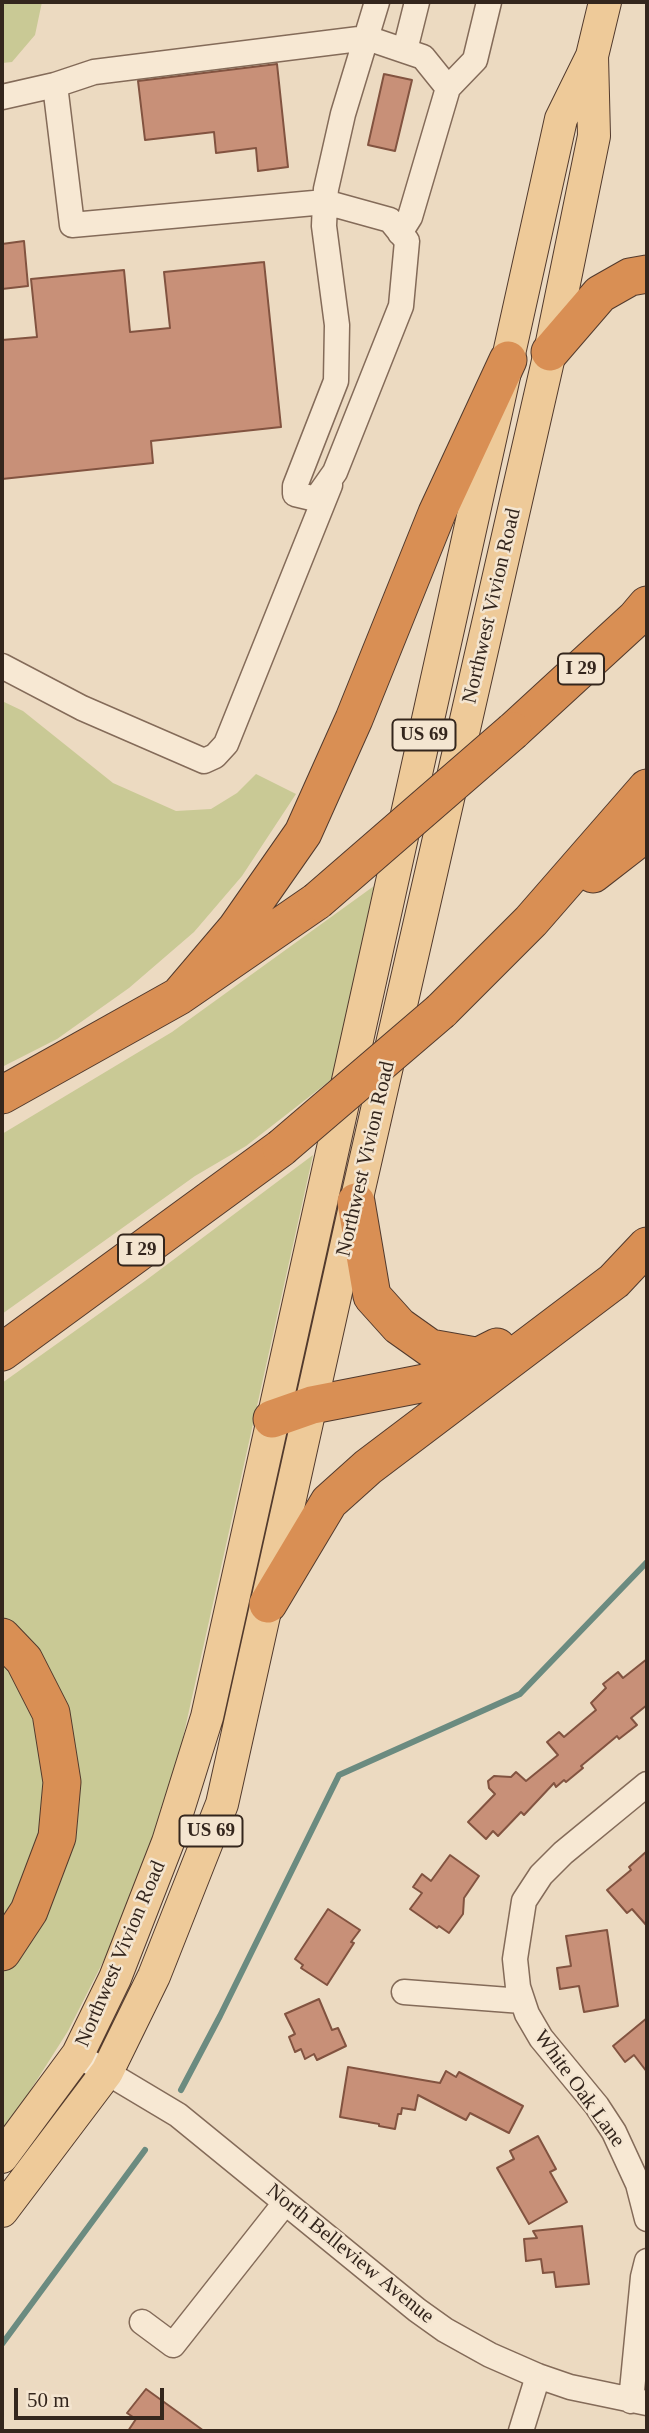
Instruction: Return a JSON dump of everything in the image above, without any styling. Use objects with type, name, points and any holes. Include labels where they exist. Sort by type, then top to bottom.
[{"type":"highway","points":[[550,352],[600,294],[629,277],[647,274]]},
{"type":"highway","points":[[179,996],[236,929],[303,833],[354,719],[437,513],[508,360]]},
{"type":"highway","name":"I 29","points":[[2,1095],[179,996],[317,901],[513,731],[647,605]]},
{"type":"highway","name":"I 29","points":[[2,1352],[281,1149],[441,1011],[531,921],[647,788]]},
{"type":"highway","points":[[531,921],[647,832]]},
{"type":"highway","points":[[356,1202],[372,1296],[399,1326],[430,1348],[481,1357]]},
{"type":"highway","points":[[272,1419],[312,1405],[425,1383],[481,1357],[531,1327],[612,1260],[647,1221]]},
{"type":"highway","points":[[268,1604],[329,1502],[368,1467],[614,1281],[647,1246]]},
{"type":"highway","points":[[2,1637],[24,1660],[51,1713],[62,1782],[57,1838],[29,1910],[2,1952]]},
{"type":"main road","name":"Northwest Vivion Road","points":[[2,2157],[78,2054],[115,1978],[168,1842],[207,1717],[561,119],[592,56],[605,2]]},
{"type":"main road","name":"Northwest Vivion Road","points":[[2,2211],[107,2072],[154,1976],[222,1804],[550,352],[594,136],[592,56]]},
{"type":"street","points":[[335,472],[316,499],[295,494],[295,486],[335,381],[337,325],[324,226],[325,202],[343,114],[377,2]]},
{"type":"street","points":[[405,50],[417,2]]},
{"type":"street","points":[[400,233],[411,217],[448,88],[475,60],[489,2]]},
{"type":"street","points":[[2,97],[55,85],[94,72],[367,37],[423,57],[448,88]]},
{"type":"street","points":[[2,666],[82,708],[204,761],[215,756],[226,744],[401,306],[407,241],[390,220],[325,202],[72,225],[55,85]]},
{"type":"street","name":"White Oak Lane","points":[[647,1784],[563,1853],[541,1875],[524,1900],[515,1959],[522,2001],[541,2038],[597,2106],[614,2132],[638,2184],[647,2218]]},
{"type":"street","points":[[404,1992],[522,2001]]},
{"type":"street","name":"North Belleview Avenue","points":[[78,2054],[178,2115],[436,2323],[490,2356],[538,2376],[570,2387],[639,2402]]},
{"type":"street","points":[[142,2322],[173,2345],[285,2203]]},
{"type":"street","points":[[639,2402],[643,2277],[647,2261]]},
{"type":"street","points":[[521,2431],[538,2376]]},
{"type":"green space","points":[[2,2],[42,2],[35,35],[12,62],[2,63]]},
{"type":"green space","points":[[2,701],[23,711],[113,783],[176,811],[211,809],[237,793],[256,774],[296,794],[242,876],[194,932],[129,988],[57,1039],[2,1067]]},
{"type":"green space","points":[[374,886],[332,1079],[246,1146],[195,1176],[2,1314],[2,1134],[172,1032]]},
{"type":"green space","points":[[313,1155],[172,1787],[141,1875],[113,1942],[68,2031],[2,2135],[2,1974],[51,1890],[43,1674],[2,1618],[2,1383],[145,1281]]},
{"type":"green space","points":[[2,1661],[18,1681],[45,1752],[45,1822],[28,1873],[2,1926]]},
{"type":"building","points":[[277,64],[288,167],[258,171],[256,148],[216,153],[214,132],[145,140],[138,81]]},
{"type":"building","points":[[384,74],[412,80],[395,151],[368,145]]},
{"type":"building","points":[[24,241],[28,286],[2,289],[2,244]]},
{"type":"building","points":[[264,262],[281,427],[151,441],[153,463],[2,479],[2,340],[37,337],[31,279],[124,270],[130,332],[170,328],[164,272]]},
{"type":"building","points":[[647,1659],[647,1705],[631,1718],[637,1725],[619,1739],[617,1736],[566,1782],[564,1780],[556,1787],[554,1783],[524,1815],[521,1812],[498,1836],[493,1831],[486,1839],[468,1822],[495,1794],[489,1788],[488,1781],[494,1776],[511,1777],[516,1772],[526,1781],[558,1755],[547,1742],[559,1732],[564,1737],[596,1710],[591,1703],[606,1688],[603,1684],[618,1672],[623,1678]]},
{"type":"building","points":[[647,1851],[647,1926],[632,1909],[627,1913],[607,1890],[631,1870],[629,1867]]},
{"type":"building","points":[[450,1855],[479,1876],[464,1898],[463,1914],[449,1933],[410,1909],[422,1893],[413,1887],[422,1874],[431,1881]]},
{"type":"building","points":[[328,1909],[360,1930],[327,1985],[301,1968],[303,1965],[295,1959]]},
{"type":"building","points":[[607,1930],[618,2006],[584,2012],[579,1986],[560,1989],[557,1968],[571,1966],[566,1936]]},
{"type":"building","points":[[319,1999],[332,2030],[338,2028],[346,2046],[317,2060],[314,2054],[305,2059],[301,2049],[295,2052],[289,2037],[295,2034],[285,2014]]},
{"type":"building","points":[[647,2018],[647,2072],[634,2055],[625,2062],[613,2046]]},
{"type":"building","points":[[348,2067],[440,2083],[446,2071],[456,2077],[459,2072],[523,2106],[509,2133],[470,2113],[466,2120],[418,2095],[415,2110],[402,2108],[395,2129],[379,2126],[340,2117]]},
{"type":"building","points":[[538,2136],[556,2169],[550,2172],[567,2202],[529,2224],[497,2168],[514,2159],[510,2151]]},
{"type":"building","points":[[582,2226],[589,2284],[556,2287],[554,2272],[543,2273],[541,2259],[526,2261],[524,2239],[537,2238],[533,2231]]},
{"type":"building","points":[[146,2389],[204,2431],[128,2431],[136,2419],[127,2413]]},
{"type":"waterway","points":[[181,2090],[339,1775],[520,1694],[647,1562]]},
{"type":"waterway","points":[[2,2344],[145,2150]]}]
